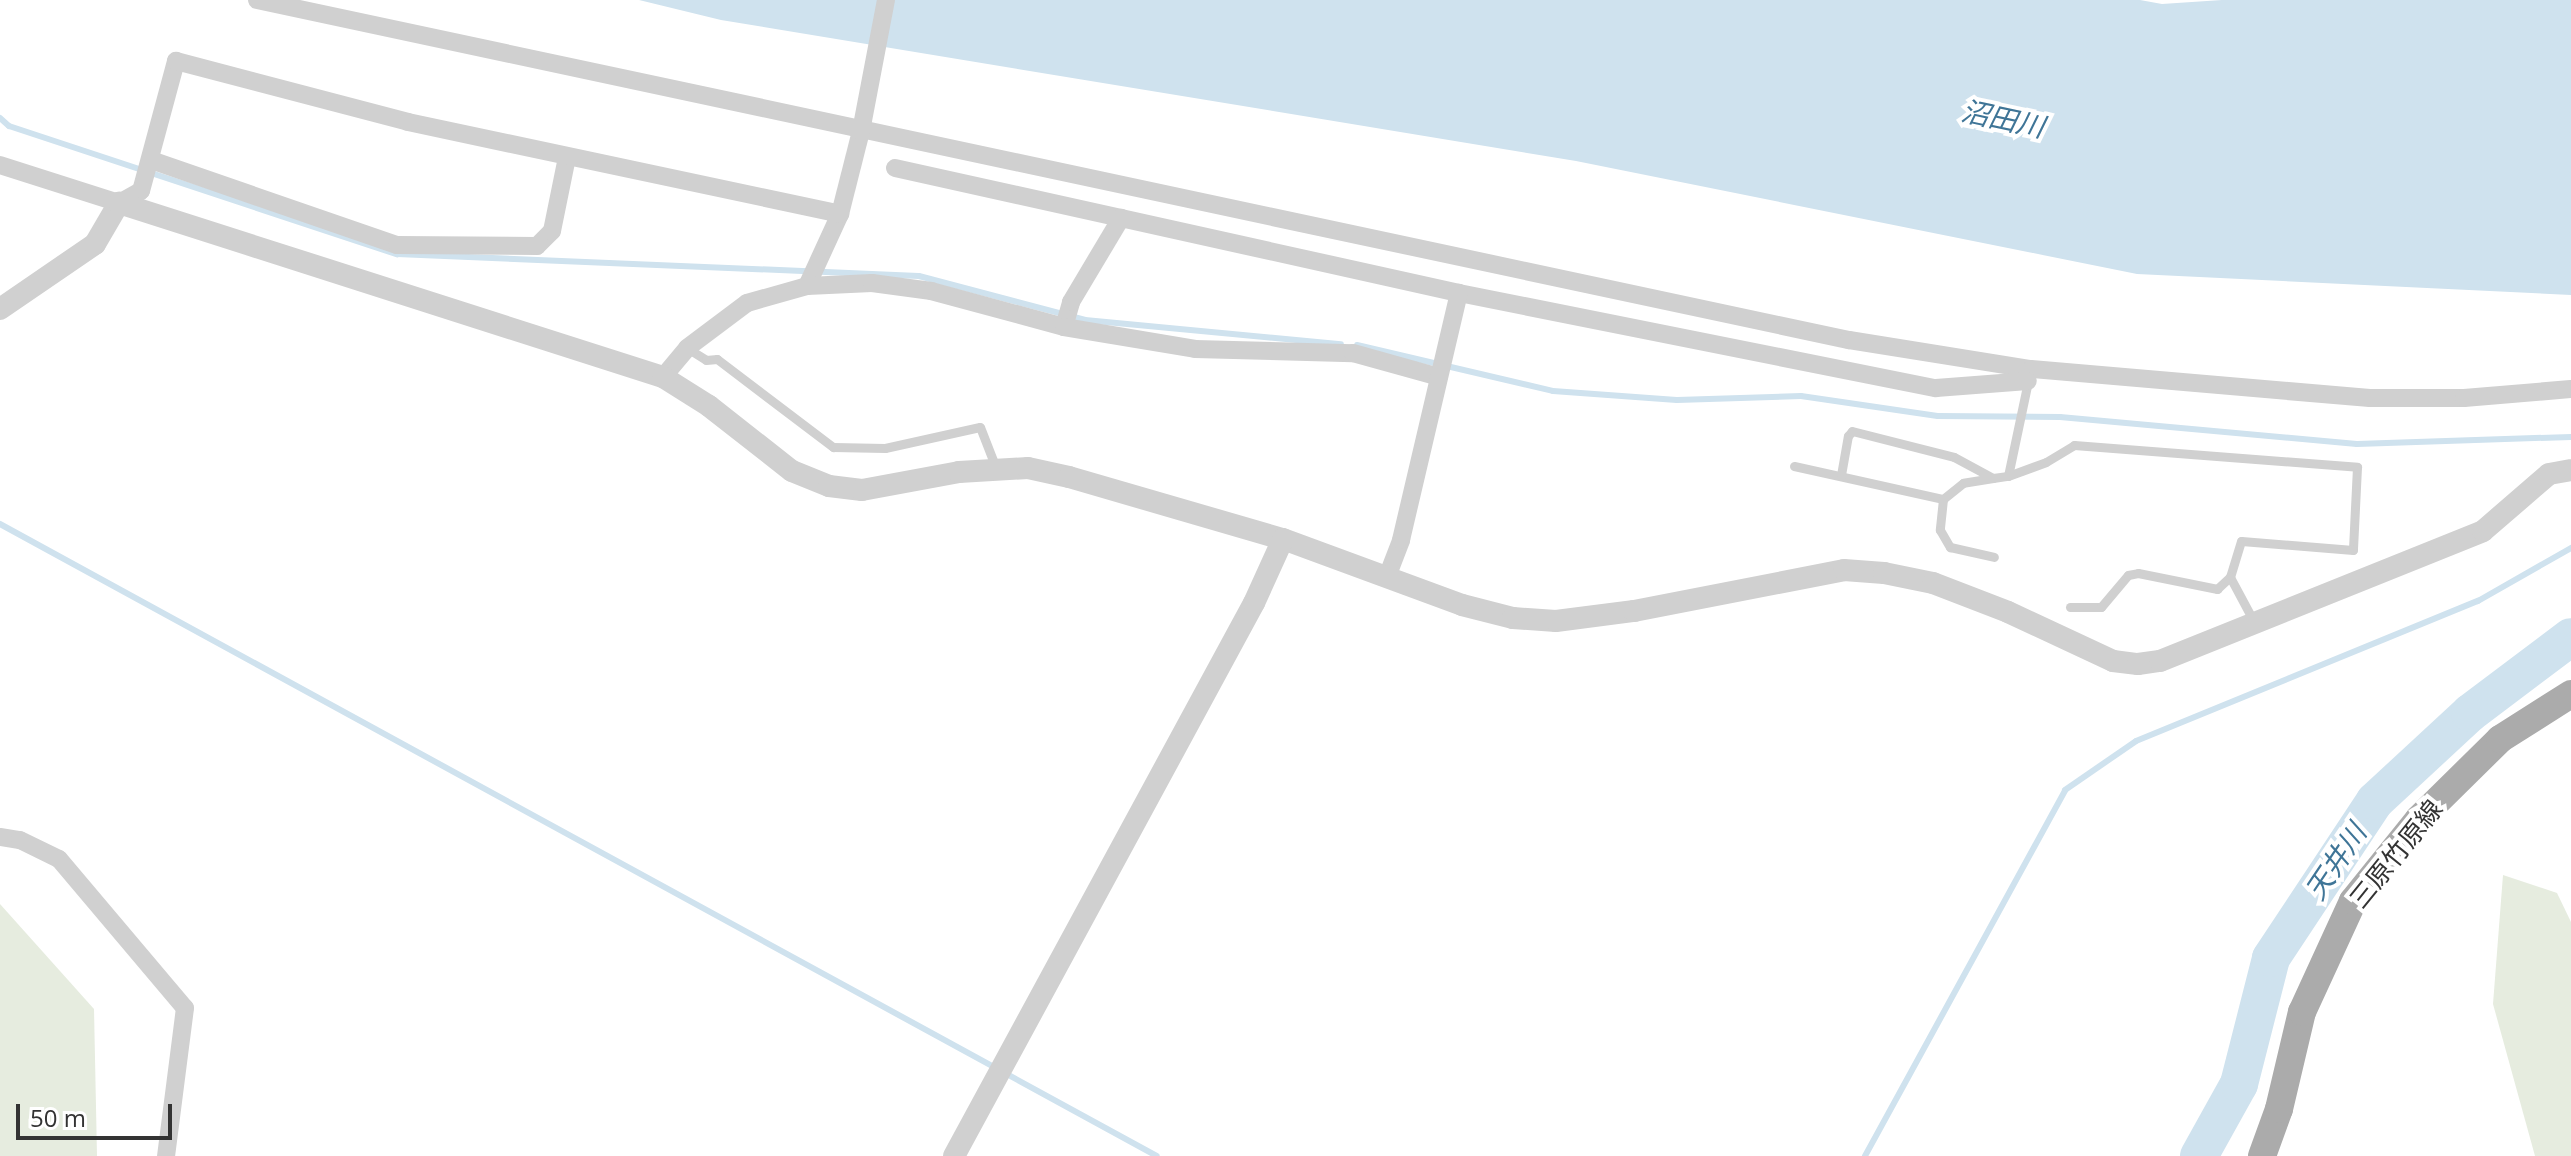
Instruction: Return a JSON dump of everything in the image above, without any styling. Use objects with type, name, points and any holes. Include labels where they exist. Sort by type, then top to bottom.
[{"type":"main road","name":"三原竹原線","points":[[2262,1156],[2279,1109],[2302,1012],[2353,901],[2419,819],[2500,739],[2571,694]]},
{"type":"street","points":[[257,0],[861,124],[1849,340],[2030,375],[2370,398],[2464,398],[2571,389]]},
{"type":"street","points":[[807,286],[840,214],[886,0]]},
{"type":"street","points":[[0,309],[95,244],[119,203],[141,191],[176,61],[408,122],[840,214]]},
{"type":"street","points":[[151,160],[397,245],[537,246],[552,231],[567,157]]},
{"type":"street","points":[[0,165],[663,377],[792,471],[829,486],[862,490],[996,468],[1028,468],[1283,539],[1462,605],[1513,618],[1556,621],[1634,611],[1844,570],[1884,573],[1933,583],[2008,612],[2113,661],[2138,664],[2160,661],[2483,531],[2549,474],[2571,470]]},
{"type":"street","points":[[895,168],[1459,293],[1936,388],[2030,375]]},
{"type":"street","points":[[1064,327],[1071,302],[1121,218]]},
{"type":"street","points":[[663,377],[687,348],[747,303],[807,286],[872,283],[931,291],[1064,327],[1195,349],[1353,353],[1439,377]]},
{"type":"street","points":[[1387,577],[1401,540],[1459,293]]},
{"type":"street","points":[[954,1156],[1254,603],[1283,539]]},
{"type":"street","points":[[0,837],[20,840],[59,859],[185,1008],[166,1156]]},
{"type":"lane","points":[[687,348],[706,360],[717,359],[833,447],[885,448],[980,427],[996,468]]},
{"type":"lane","points":[[2008,476],[2030,375]]},
{"type":"lane","points":[[1841,475],[1848,436],[1852,431],[1954,457],[1993,478]]},
{"type":"lane","points":[[1994,557],[1950,547],[1940,530],[1943,499],[1963,483],[2008,476],[2046,462],[2074,445],[2357,467],[2353,550],[2241,541],[2230,577],[2217,589],[2138,573],[2128,575],[2101,607],[2070,607]]},
{"type":"lane","points":[[1794,466],[1943,499]]},
{"type":"lane","points":[[2230,577],[2255,624]]},
{"type":"shaded area","points":[[2503,875],[2557,893],[2571,922],[2571,1156],[2535,1156],[2493,1004]]},
{"type":"shaded area","points":[[0,904],[94,1009],[97,1156],[0,1156]]},
{"type":"water","name":"沼田川","points":[[639,0],[2140,0],[2162,4],[2222,0],[2571,0],[2571,295],[2137,274],[1576,161],[721,20]]},
{"type":"waterway","points":[[0,118],[9,126],[397,254],[919,276],[1085,320],[1341,344]]},
{"type":"waterway","points":[[1357,345],[1553,391],[1677,400],[1801,396],[1938,416],[2060,417],[2357,444],[2571,437]]},
{"type":"waterway","points":[[0,524],[1157,1156]]},
{"type":"waterway","points":[[1865,1156],[2065,790],[2136,741],[2478,601],[2571,548]]},
{"type":"waterway","name":"天井川","points":[[2199,1156],[2239,1084],[2271,958],[2375,801],[2470,713],[2571,637]]}]
